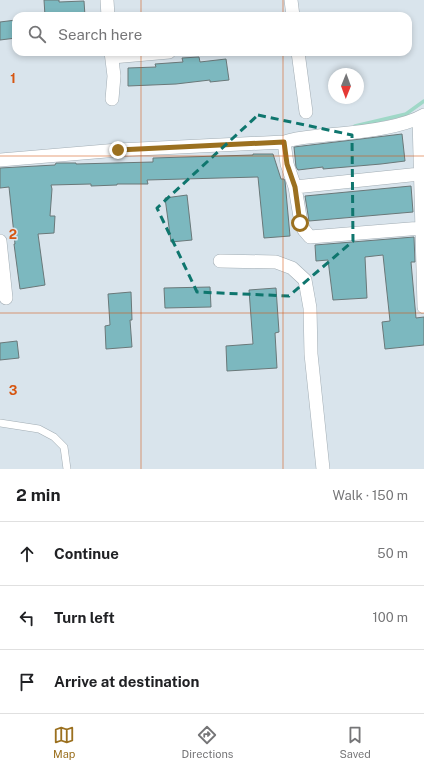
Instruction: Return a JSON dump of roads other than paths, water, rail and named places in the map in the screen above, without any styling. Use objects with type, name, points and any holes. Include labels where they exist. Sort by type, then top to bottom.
[{"type":"street","points":[[107,0],[108,12]]},
{"type":"street","points":[[291,0],[292,12]]},
{"type":"street","points":[[112,56],[114,76],[112,99]]},
{"type":"street","points":[[299,56],[306,112]]},
{"type":"street","points":[[0,160],[118,150],[284,142],[298,138],[346,134],[399,124],[421,116],[424,307]]},
{"type":"street","points":[[284,142],[287,164],[295,187],[300,223],[310,237],[422,228]]},
{"type":"street","points":[[295,187],[422,182]]},
{"type":"street","points":[[0,241],[6,298]]},
{"type":"street","points":[[220,261],[276,262],[292,268],[305,280],[310,308],[311,354],[323,469]]},
{"type":"lane","points":[[0,423],[40,429],[54,438],[64,447],[67,469]]},
{"type":"waterway","points":[[355,126],[406,114],[424,101]]}]
